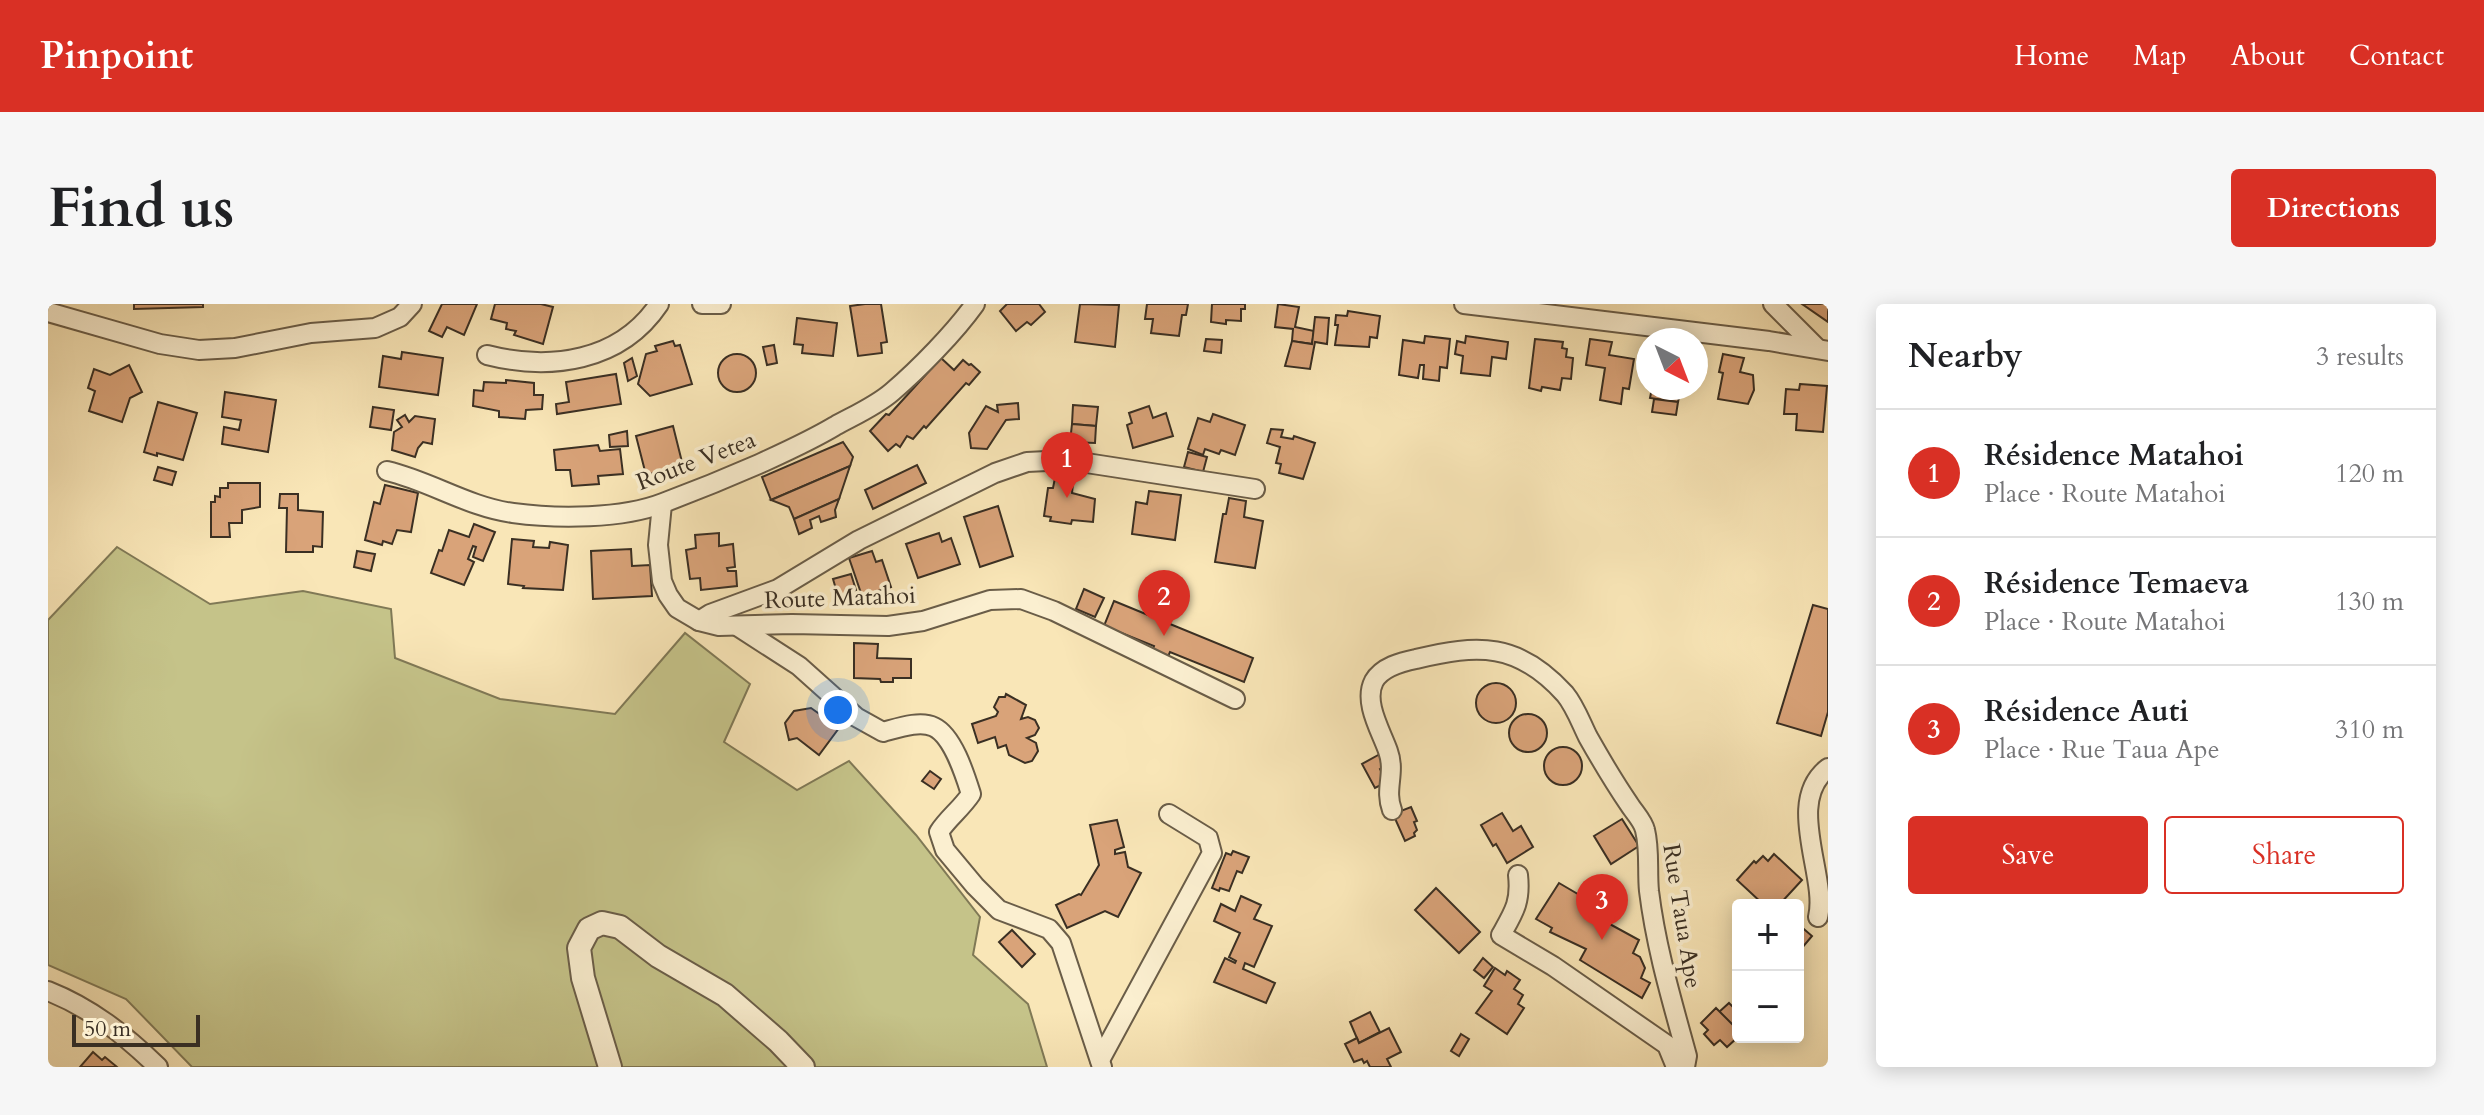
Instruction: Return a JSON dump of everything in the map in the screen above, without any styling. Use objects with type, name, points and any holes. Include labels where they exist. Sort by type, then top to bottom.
[{"type":"street","points":[[48,312],[160,344],[199,350],[235,348],[311,333],[375,328],[400,317],[412,304]]},
{"type":"street","points":[[487,355],[525,363],[595,355],[639,327],[651,317],[659,304]]},
{"type":"street","points":[[702,304],[721,304]]},
{"type":"street","name":"Route Vetea","points":[[387,471],[508,513],[553,517],[599,516],[662,504],[804,444],[890,394],[965,319],[975,304]]},
{"type":"street","points":[[1464,304],[1822,349]]},
{"type":"street","points":[[1773,304],[1822,349]]},
{"type":"street","points":[[662,504],[658,545],[662,581],[677,608],[699,621],[778,589],[869,535],[995,473],[1027,462],[1067,460],[1255,489]]},
{"type":"street","name":"Route Matahoi","points":[[699,621],[719,626],[907,625],[990,600],[1021,599],[1054,611],[1235,699]]},
{"type":"street","points":[[737,626],[799,666],[856,717],[883,732],[910,725],[933,725],[947,737],[971,794],[939,832],[945,850],[999,910],[1049,929],[1061,943],[1101,1064]]},
{"type":"street","name":"Rue Taua Ape","points":[[1392,810],[1387,797],[1391,765],[1371,693],[1375,678],[1387,669],[1404,661],[1462,649],[1486,649],[1523,660],[1566,696],[1607,772],[1645,828],[1649,891],[1661,964],[1687,1056],[1685,1067]]},
{"type":"street","points":[[1818,917],[1824,898],[1824,879],[1812,832],[1811,804],[1817,783],[1828,768]]},
{"type":"street","points":[[1101,1064],[1212,853],[1208,838],[1169,814]]},
{"type":"street","points":[[1518,875],[1520,895],[1501,935],[1575,981],[1667,1045],[1676,1067]]},
{"type":"street","points":[[610,1067],[583,978],[579,948],[589,929],[602,923],[620,927],[658,956],[725,995],[803,1067]]},
{"type":"street","points":[[48,991],[76,1003],[110,1025],[158,1067]]},
{"type":"shaded area","points":[[117,547],[210,604],[303,591],[391,609],[395,658],[500,699],[615,714],[685,633],[750,684],[724,742],[797,790],[849,761],[916,835],[980,917],[973,955],[1028,1004],[1047,1067],[192,1067],[126,999],[48,965],[48,620]]},
{"type":"building","points":[[134,304],[203,304],[203,307],[134,309]]},
{"type":"building","points":[[442,304],[477,304],[464,335],[447,327],[442,337],[429,331]]},
{"type":"building","points":[[495,304],[553,307],[543,344],[514,335],[516,331],[506,329],[507,323],[491,319]]},
{"type":"building","points":[[881,304],[887,342],[881,343],[882,353],[858,356],[850,306]]},
{"type":"building","points":[[1007,304],[1039,304],[1045,312],[1031,325],[1027,322],[1016,331],[1000,311]]},
{"type":"building","points":[[1080,304],[1119,305],[1115,347],[1075,342]]},
{"type":"building","points":[[1147,304],[1188,304],[1186,315],[1182,315],[1179,336],[1151,333],[1153,319],[1145,319]]},
{"type":"building","points":[[1212,304],[1245,304],[1245,309],[1241,309],[1241,321],[1226,320],[1226,324],[1211,322]]},
{"type":"building","points":[[1278,304],[1299,307],[1295,327],[1314,331],[1312,344],[1292,341],[1293,329],[1275,327]]},
{"type":"building","points":[[1802,304],[1828,304],[1828,322]]},
{"type":"building","points":[[1348,311],[1380,316],[1377,338],[1370,337],[1369,347],[1335,345],[1336,315],[1347,316]]},
{"type":"building","points":[[1315,317],[1329,318],[1327,344],[1315,342],[1310,369],[1285,366],[1292,341],[1312,344]]},
{"type":"building","points":[[797,318],[837,323],[833,356],[802,353],[803,345],[794,344]]},
{"type":"building","points":[[1425,336],[1450,339],[1447,368],[1440,367],[1439,381],[1423,379],[1424,365],[1420,365],[1418,378],[1399,375],[1403,340],[1424,343]]},
{"type":"building","points":[[1466,336],[1508,342],[1506,359],[1492,357],[1490,376],[1461,373],[1463,356],[1455,354],[1457,341],[1465,343]]},
{"type":"building","points":[[1206,339],[1222,340],[1221,353],[1204,351]]},
{"type":"building","points":[[1535,339],[1563,342],[1562,348],[1567,349],[1566,357],[1573,358],[1571,379],[1562,378],[1560,390],[1529,388]]},
{"type":"building","points":[[1590,339],[1612,342],[1609,355],[1634,359],[1629,389],[1623,388],[1621,404],[1600,400],[1605,368],[1586,365]]},
{"type":"building","points":[[673,341],[675,346],[680,345],[692,384],[650,396],[638,384],[646,354],[657,351],[655,346]]},
{"type":"building","points":[[774,345],[777,363],[767,365],[763,347]]},
{"type":"building","points":[[402,352],[443,358],[438,395],[379,387],[383,356],[401,359]]},
{"type":"building","points":[[737,354],[750,360],[756,373],[750,386],[737,392],[724,386],[718,373],[724,360]]},
{"type":"building","points":[[1723,354],[1744,358],[1740,372],[1753,375],[1754,390],[1748,404],[1718,399]]},
{"type":"building","points":[[632,358],[637,376],[628,381],[624,363]]},
{"type":"building","points":[[941,358],[954,370],[963,360],[980,372],[969,385],[966,383],[926,428],[924,426],[913,439],[907,436],[900,447],[896,444],[888,451],[870,431],[886,414],[889,415]]},
{"type":"building","points":[[129,365],[142,392],[130,398],[122,422],[89,411],[95,391],[88,388],[94,369],[110,375]]},
{"type":"building","points":[[616,374],[621,404],[557,414],[556,404],[569,402],[566,382]]},
{"type":"building","points":[[506,380],[534,383],[534,395],[543,395],[542,409],[526,410],[525,419],[499,417],[499,411],[473,406],[474,390],[483,391],[484,382],[506,383]]},
{"type":"building","points":[[1800,384],[1827,386],[1823,432],[1796,430],[1797,414],[1784,414],[1786,389],[1799,390]]},
{"type":"building","points":[[225,392],[276,400],[268,452],[222,444],[224,427],[239,430],[241,420],[222,417]]},
{"type":"building","points":[[1654,400],[1678,402],[1676,415],[1652,412]]},
{"type":"building","points":[[158,402],[197,413],[183,460],[144,452]]},
{"type":"building","points":[[1018,403],[1019,419],[1006,420],[987,449],[971,448],[969,433],[986,406],[998,412],[997,405]]},
{"type":"building","points":[[1073,405],[1098,407],[1096,426],[1072,424]]},
{"type":"building","points":[[1149,406],[1153,418],[1166,413],[1173,436],[1133,448],[1127,425],[1132,423],[1129,413]]},
{"type":"building","points":[[373,407],[394,410],[391,430],[370,427]]},
{"type":"building","points":[[1213,414],[1245,425],[1235,455],[1205,449],[1203,455],[1188,449],[1198,418],[1210,422]]},
{"type":"building","points":[[405,415],[409,422],[415,416],[435,419],[432,444],[423,442],[415,457],[392,450],[394,432],[402,427],[397,420]]},
{"type":"building","points":[[1072,424],[1096,426],[1095,443],[1070,442]]},
{"type":"building","points":[[673,426],[683,466],[646,475],[636,436]]},
{"type":"building","points":[[1271,429],[1283,430],[1281,437],[1293,439],[1294,436],[1315,443],[1303,479],[1279,473],[1281,464],[1276,463],[1280,447],[1267,443]]},
{"type":"building","points":[[627,431],[628,446],[610,447],[609,435]]},
{"type":"building","points":[[843,442],[853,457],[850,466],[771,500],[762,477]]},
{"type":"building","points":[[598,445],[600,451],[620,449],[623,474],[598,476],[599,484],[572,486],[570,470],[556,470],[554,450]]},
{"type":"building","points":[[1188,452],[1207,457],[1203,472],[1184,467]]},
{"type":"building","points":[[917,465],[926,483],[873,509],[865,490]]},
{"type":"building","points":[[850,466],[839,499],[794,519],[789,507],[771,500]]},
{"type":"building","points":[[158,467],[176,472],[172,485],[154,480]]},
{"type":"building","points":[[1056,473],[1074,475],[1072,493],[1095,499],[1093,522],[1072,520],[1071,524],[1050,521],[1051,517],[1044,516],[1048,488],[1053,488]]},
{"type":"building","points":[[228,483],[260,483],[260,507],[242,510],[242,523],[229,523],[230,537],[211,537],[211,502],[215,502],[215,496],[220,497],[220,488],[228,488]]},
{"type":"building","points":[[385,485],[418,493],[411,532],[397,530],[392,544],[383,541],[382,545],[365,540],[374,502],[380,504]]},
{"type":"building","points":[[1149,491],[1181,495],[1175,540],[1132,534],[1136,502],[1147,504]]},
{"type":"building","points":[[280,494],[298,494],[298,510],[323,512],[322,547],[313,546],[313,552],[286,552],[287,508],[279,508]]},
{"type":"building","points":[[1229,498],[1246,501],[1244,517],[1263,521],[1255,568],[1215,562],[1223,514],[1226,514]]},
{"type":"building","points":[[839,499],[836,517],[821,522],[819,516],[810,520],[812,528],[799,534],[794,519]]},
{"type":"building","points":[[998,506],[1013,556],[980,567],[964,517]]},
{"type":"building","points":[[474,524],[495,532],[483,561],[473,557],[476,547],[473,546],[468,559],[474,562],[464,585],[431,573],[449,530],[469,537]]},
{"type":"building","points":[[719,533],[719,546],[733,544],[735,567],[727,568],[728,571],[736,571],[737,586],[701,590],[700,578],[690,579],[686,550],[696,548],[695,535]]},
{"type":"building","points":[[939,533],[942,542],[951,538],[960,564],[918,578],[906,544]]},
{"type":"building","points":[[512,539],[534,541],[533,547],[549,548],[550,542],[568,545],[563,590],[508,584]]},
{"type":"building","points":[[631,549],[632,566],[650,565],[652,596],[593,599],[591,551]]},
{"type":"building","points":[[357,551],[375,554],[371,571],[354,567]]},
{"type":"building","points":[[872,551],[876,562],[882,560],[891,587],[862,596],[849,558]]},
{"type":"building","points":[[851,574],[856,590],[838,596],[833,579]]},
{"type":"building","points":[[1084,589],[1104,598],[1095,617],[1076,609]]},
{"type":"building","points":[[1114,601],[1253,658],[1244,682],[1170,652],[1166,661],[1151,654],[1154,646],[1104,626]]},
{"type":"building","points":[[1813,605],[1828,609],[1828,712],[1821,736],[1777,723]]},
{"type":"building","points":[[854,643],[878,644],[877,658],[911,659],[911,678],[881,682],[880,679],[854,678]]},
{"type":"building","points":[[1496,683],[1510,689],[1516,703],[1510,717],[1496,723],[1482,717],[1476,703],[1482,689]]},
{"type":"building","points":[[1006,694],[1026,705],[1021,719],[1028,717],[1035,720],[1039,728],[1035,735],[1027,738],[1036,743],[1038,751],[1032,761],[1025,763],[1009,755],[1006,745],[998,748],[995,737],[978,743],[972,724],[996,716],[998,712],[994,707],[999,697]]},
{"type":"building","points":[[811,708],[839,728],[819,755],[797,738],[789,740],[785,723],[794,711]]},
{"type":"building","points":[[1528,714],[1541,720],[1547,733],[1541,746],[1528,752],[1515,746],[1509,733],[1515,720]]},
{"type":"building","points":[[1563,747],[1576,753],[1582,766],[1576,779],[1563,785],[1550,779],[1544,766],[1550,753]]},
{"type":"building","points":[[1380,754],[1386,765],[1380,769],[1387,782],[1375,788],[1362,764]]},
{"type":"building","points":[[930,771],[941,779],[934,789],[922,781]]},
{"type":"building","points":[[1411,807],[1417,830],[1415,836],[1405,841],[1393,814]]},
{"type":"building","points":[[1502,813],[1513,831],[1521,826],[1533,847],[1507,863],[1481,825]]},
{"type":"building","points":[[1622,819],[1639,846],[1611,864],[1594,836]]},
{"type":"building","points":[[1117,820],[1124,847],[1115,850],[1115,854],[1125,852],[1128,867],[1141,873],[1118,917],[1105,911],[1067,928],[1056,905],[1081,895],[1099,865],[1090,825]]},
{"type":"building","points":[[1233,851],[1249,857],[1242,873],[1237,871],[1229,891],[1212,888],[1226,853],[1231,855]]},
{"type":"building","points":[[1774,854],[1802,880],[1785,899],[1758,899],[1737,880],[1754,861],[1756,863],[1763,856],[1768,861]]},
{"type":"building","points":[[1559,883],[1610,913],[1606,922],[1639,940],[1633,953],[1640,957],[1645,968],[1641,978],[1650,983],[1642,998],[1580,960],[1586,949],[1550,932],[1552,928],[1536,919]]},
{"type":"building","points":[[1436,888],[1480,932],[1459,953],[1415,910]]},
{"type":"building","points":[[1241,896],[1261,905],[1254,919],[1272,926],[1254,967],[1245,963],[1243,969],[1275,983],[1266,1003],[1214,982],[1225,958],[1235,963],[1229,957],[1240,933],[1214,921],[1221,904],[1235,911]]},
{"type":"building","points":[[1804,929],[1812,936],[1804,946]]},
{"type":"building","points":[[1012,930],[1035,954],[1022,967],[999,942]]},
{"type":"building","points":[[1483,958],[1493,967],[1484,978],[1474,970]]},
{"type":"building","points":[[1495,968],[1505,975],[1507,971],[1520,980],[1514,989],[1523,995],[1518,1004],[1524,1008],[1507,1034],[1476,1013],[1492,991],[1484,986]]},
{"type":"building","points":[[1729,1003],[1732,1006],[1732,1025],[1719,1012]]},
{"type":"building","points":[[1716,1008],[1732,1024],[1732,1042],[1727,1047],[1720,1040],[1714,1045],[1704,1034],[1708,1030],[1701,1023]]},
{"type":"building","points":[[1370,1012],[1380,1032],[1359,1043],[1350,1022]]},
{"type":"building","points":[[1389,1028],[1401,1052],[1387,1059],[1391,1067],[1370,1067],[1362,1059],[1354,1062],[1345,1044],[1357,1038],[1359,1043]]},
{"type":"building","points":[[1461,1034],[1469,1039],[1459,1056],[1451,1051]]},
{"type":"building","points":[[93,1052],[102,1060],[105,1057],[117,1067],[80,1067]]},
{"type":"place","name":"Résidence Matahoi","points":[[1067,498]]},
{"type":"place","name":"Résidence Temaeva","points":[[1164,636]]},
{"type":"place","name":"Résidence Auti","points":[[1602,940]]}]
